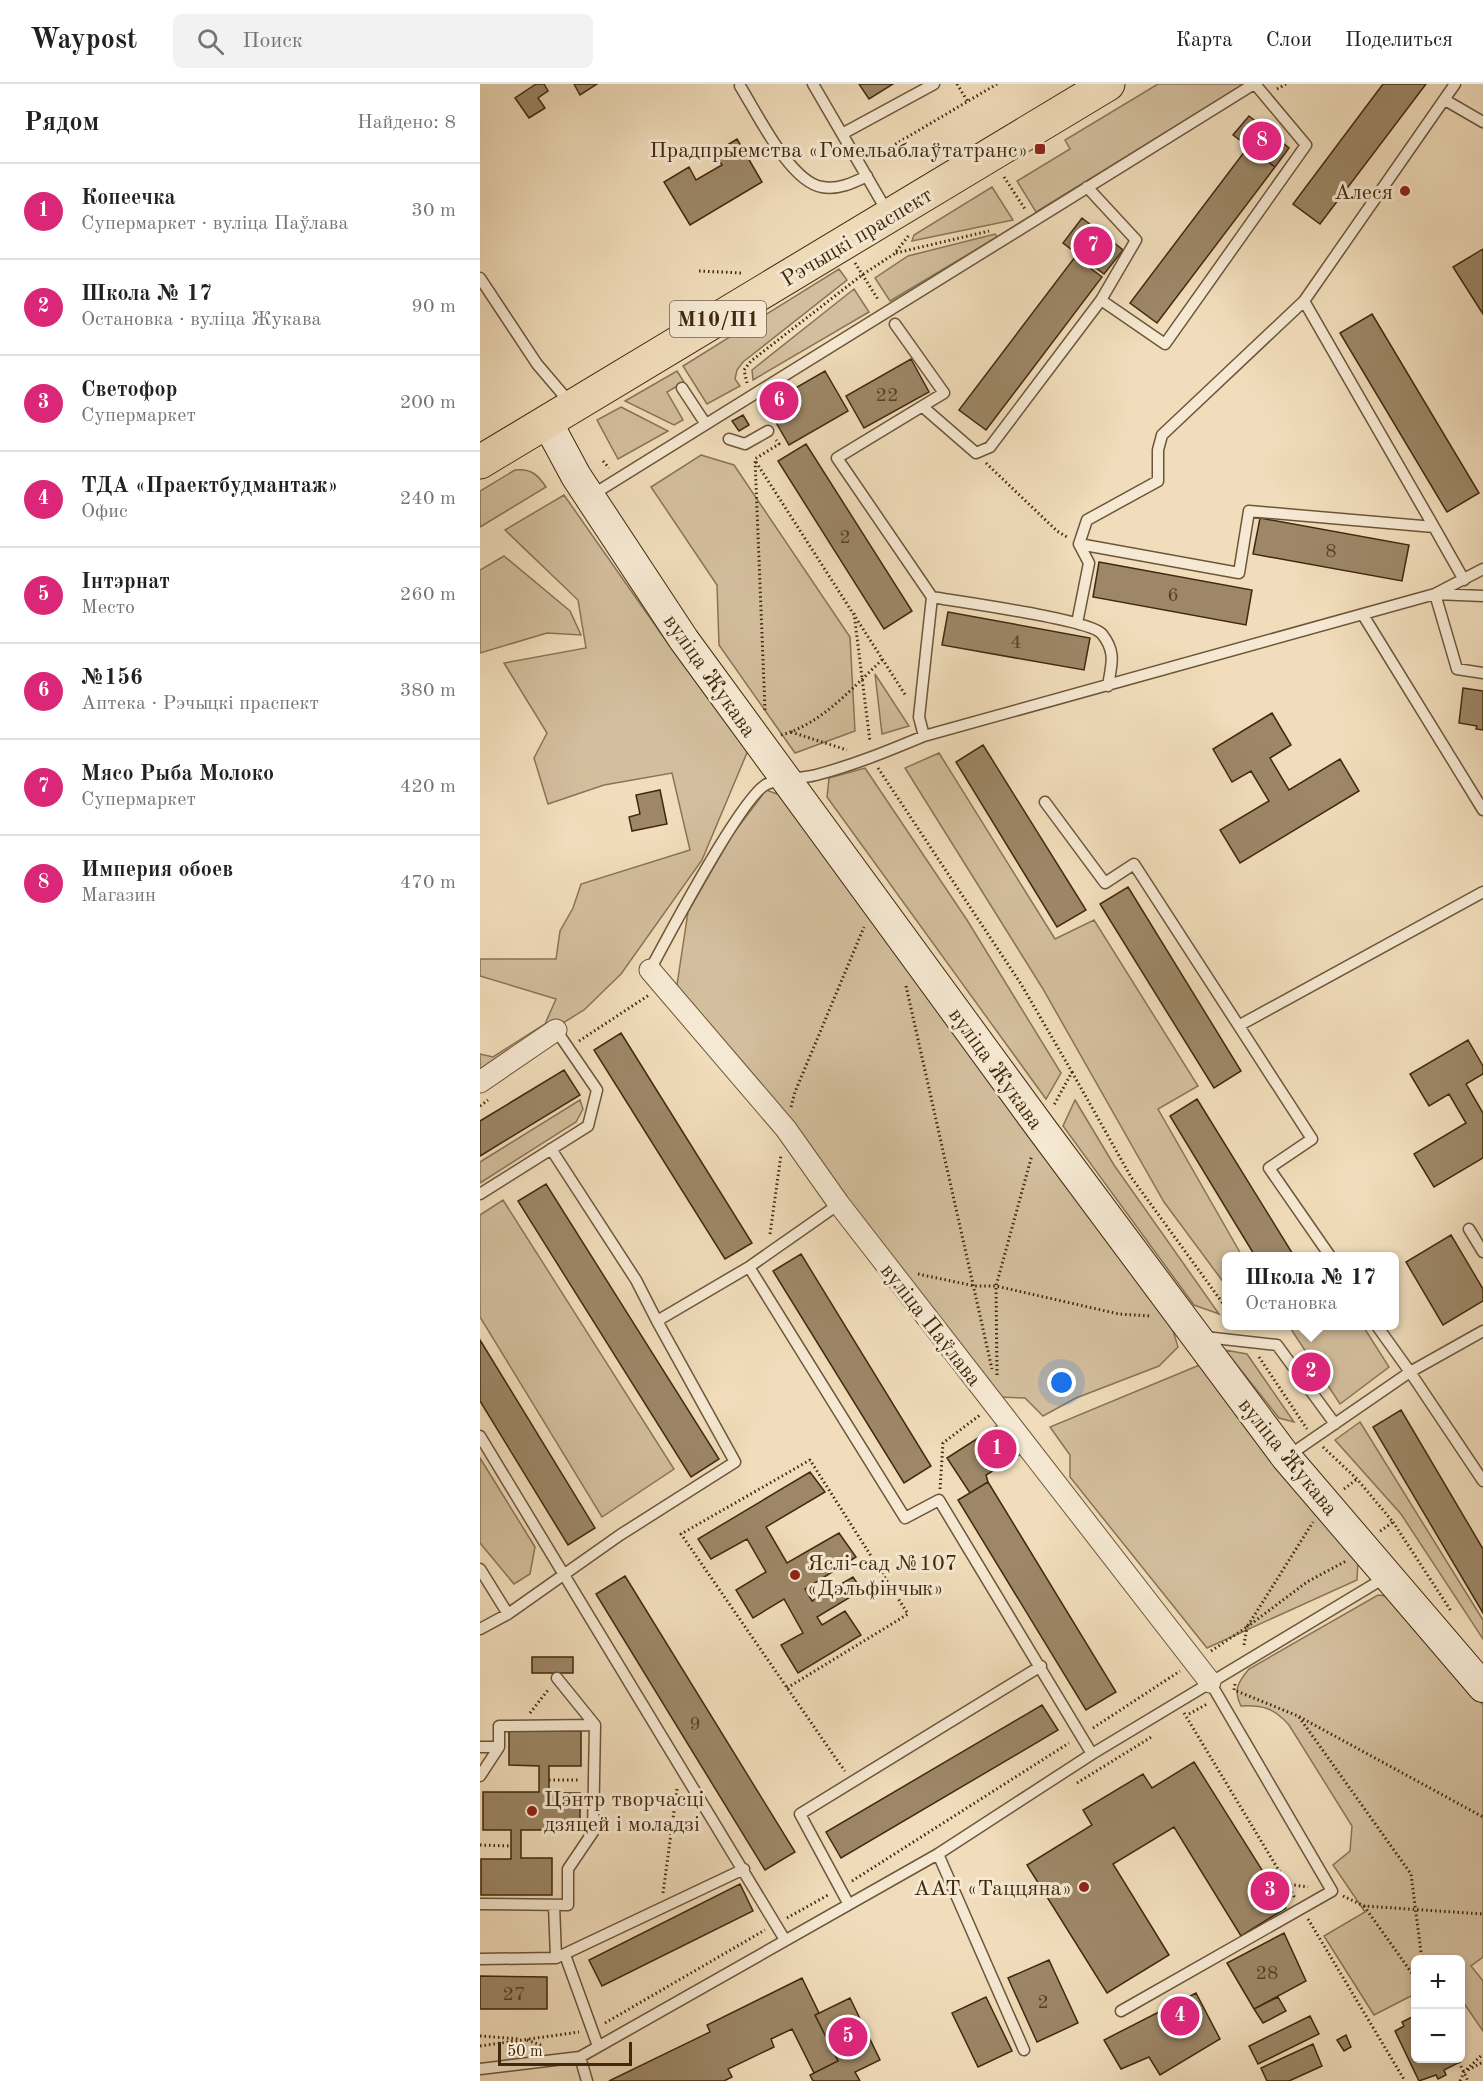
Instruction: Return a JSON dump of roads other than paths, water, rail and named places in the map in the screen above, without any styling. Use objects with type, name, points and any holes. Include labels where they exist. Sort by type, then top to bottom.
[{"type":"main road","name":"Рэчыцкі праспект","points":[[480,462],[559,414],[901,224],[1108,84]]},
{"type":"street","name":"вуліца Жукава","points":[[559,414],[590,496],[684,640],[1286,1457],[1386,1577],[1483,1687]]},
{"type":"street","name":"вуліца Паўлава","points":[[650,970],[786,1129],[839,1204],[1215,1690]]},
{"type":"street","points":[[485,1090],[556,1029]]},
{"type":"lane","points":[[813,84],[860,165],[901,224]]},
{"type":"lane","points":[[842,134],[934,84]]},
{"type":"lane","points":[[590,496],[1254,84],[1306,145],[1165,344],[1101,300]]},
{"type":"lane","points":[[1077,623],[1089,563],[1079,544],[1087,520],[1158,480],[1158,450],[1162,435],[1304,301],[1455,84]]},
{"type":"lane","points":[[740,87],[797,174],[820,187],[848,186],[867,176]]},
{"type":"lane","points":[[1445,100],[1483,122]]},
{"type":"lane","points":[[922,407],[976,453],[990,447],[1101,300],[1136,240],[1087,187]]},
{"type":"lane","points":[[480,278],[537,364],[559,414]]},
{"type":"lane","points":[[1304,301],[1464,580]]},
{"type":"lane","points":[[895,324],[944,393],[837,458],[932,597],[920,717],[924,736]]},
{"type":"lane","points":[[682,388],[705,423]]},
{"type":"lane","points":[[729,439],[745,444],[771,433]]},
{"type":"lane","points":[[1079,544],[1239,573],[1249,511],[1434,527]]},
{"type":"lane","points":[[650,970],[697,883],[747,806],[765,785],[814,776],[872,759],[924,736],[1435,594],[1483,569]]},
{"type":"lane","points":[[1435,594],[1483,596]]},
{"type":"lane","points":[[1435,594],[1457,669],[1483,673]]},
{"type":"lane","points":[[932,597],[1077,623],[1101,632],[1113,654],[1108,686]]},
{"type":"lane","points":[[1363,615],[1483,810]]},
{"type":"lane","points":[[1045,801],[1105,883],[1134,864],[1312,1139],[1269,1168],[1327,1252]]},
{"type":"lane","points":[[1240,1025],[1483,892]]},
{"type":"lane","points":[[480,1194],[588,1126],[597,1090],[556,1029]]},
{"type":"lane","points":[[480,1629],[508,1614],[735,1462],[636,1280],[552,1149]]},
{"type":"lane","points":[[657,1321],[749,1267],[839,1204]]},
{"type":"lane","points":[[1469,1230],[1483,1252]]},
{"type":"lane","points":[[749,1267],[904,1518],[939,1500],[1092,1754]]},
{"type":"lane","points":[[1190,1327],[1277,1345],[1335,1424]]},
{"type":"lane","points":[[1380,1330],[1483,1481]]},
{"type":"lane","points":[[1286,1457],[1410,1372],[1483,1331]]},
{"type":"lane","points":[[480,1436],[785,1940]]},
{"type":"lane","points":[[480,1569],[508,1614]]},
{"type":"lane","points":[[480,2069],[575,2057],[598,2046],[938,1854],[1092,1754],[1215,1690],[1241,1663],[1386,1577]]},
{"type":"lane","points":[[848,1903],[800,1814],[1041,1666]]},
{"type":"lane","points":[[480,1904],[567,1905],[568,1869],[593,1832],[595,1725],[557,1678]]},
{"type":"lane","points":[[1121,2011],[1332,1891],[1215,1690]]},
{"type":"lane","points":[[480,1776],[499,1747],[499,1726],[595,1725]]},
{"type":"lane","points":[[480,1747],[499,1747]]},
{"type":"lane","points":[[938,1854],[1024,2050]]},
{"type":"lane","points":[[480,1959],[560,1957],[744,1869]]},
{"type":"lane","points":[[554,1905],[560,1957],[598,2046]]},
{"type":"lane","points":[[575,2057],[587,2081]]},
{"type":"place","name":"Империя обоев","points":[[1262,141]]},
{"type":"place","name":"Прадпрыемства «Гомельаблаўтатранс»","points":[[1040,149]]},
{"type":"place","name":"Алеся","points":[[1405,191]]},
{"type":"place","name":"Мясо Рыба Молоко","points":[[1093,246]]},
{"type":"place","name":"№156","points":[[779,401]]},
{"type":"place","name":"Школа № 17","points":[[1311,1372]]},
{"type":"place","name":"Копеечка","points":[[997,1449]]},
{"type":"place","name":"Яслі-сад №107 «Дэльфінчык»","points":[[795,1575]]},
{"type":"place","name":"Цэнтр творчасці дзяцей і моладзі","points":[[532,1811]]},
{"type":"place","name":"ААТ «Таццяна»","points":[[1084,1887]]},
{"type":"place","name":"Светофор","points":[[1270,1891]]},
{"type":"place","name":"ТДА «Праектбудмантаж»","points":[[1180,2016]]},
{"type":"place","name":"Інтэрнат","points":[[848,2037]]}]
